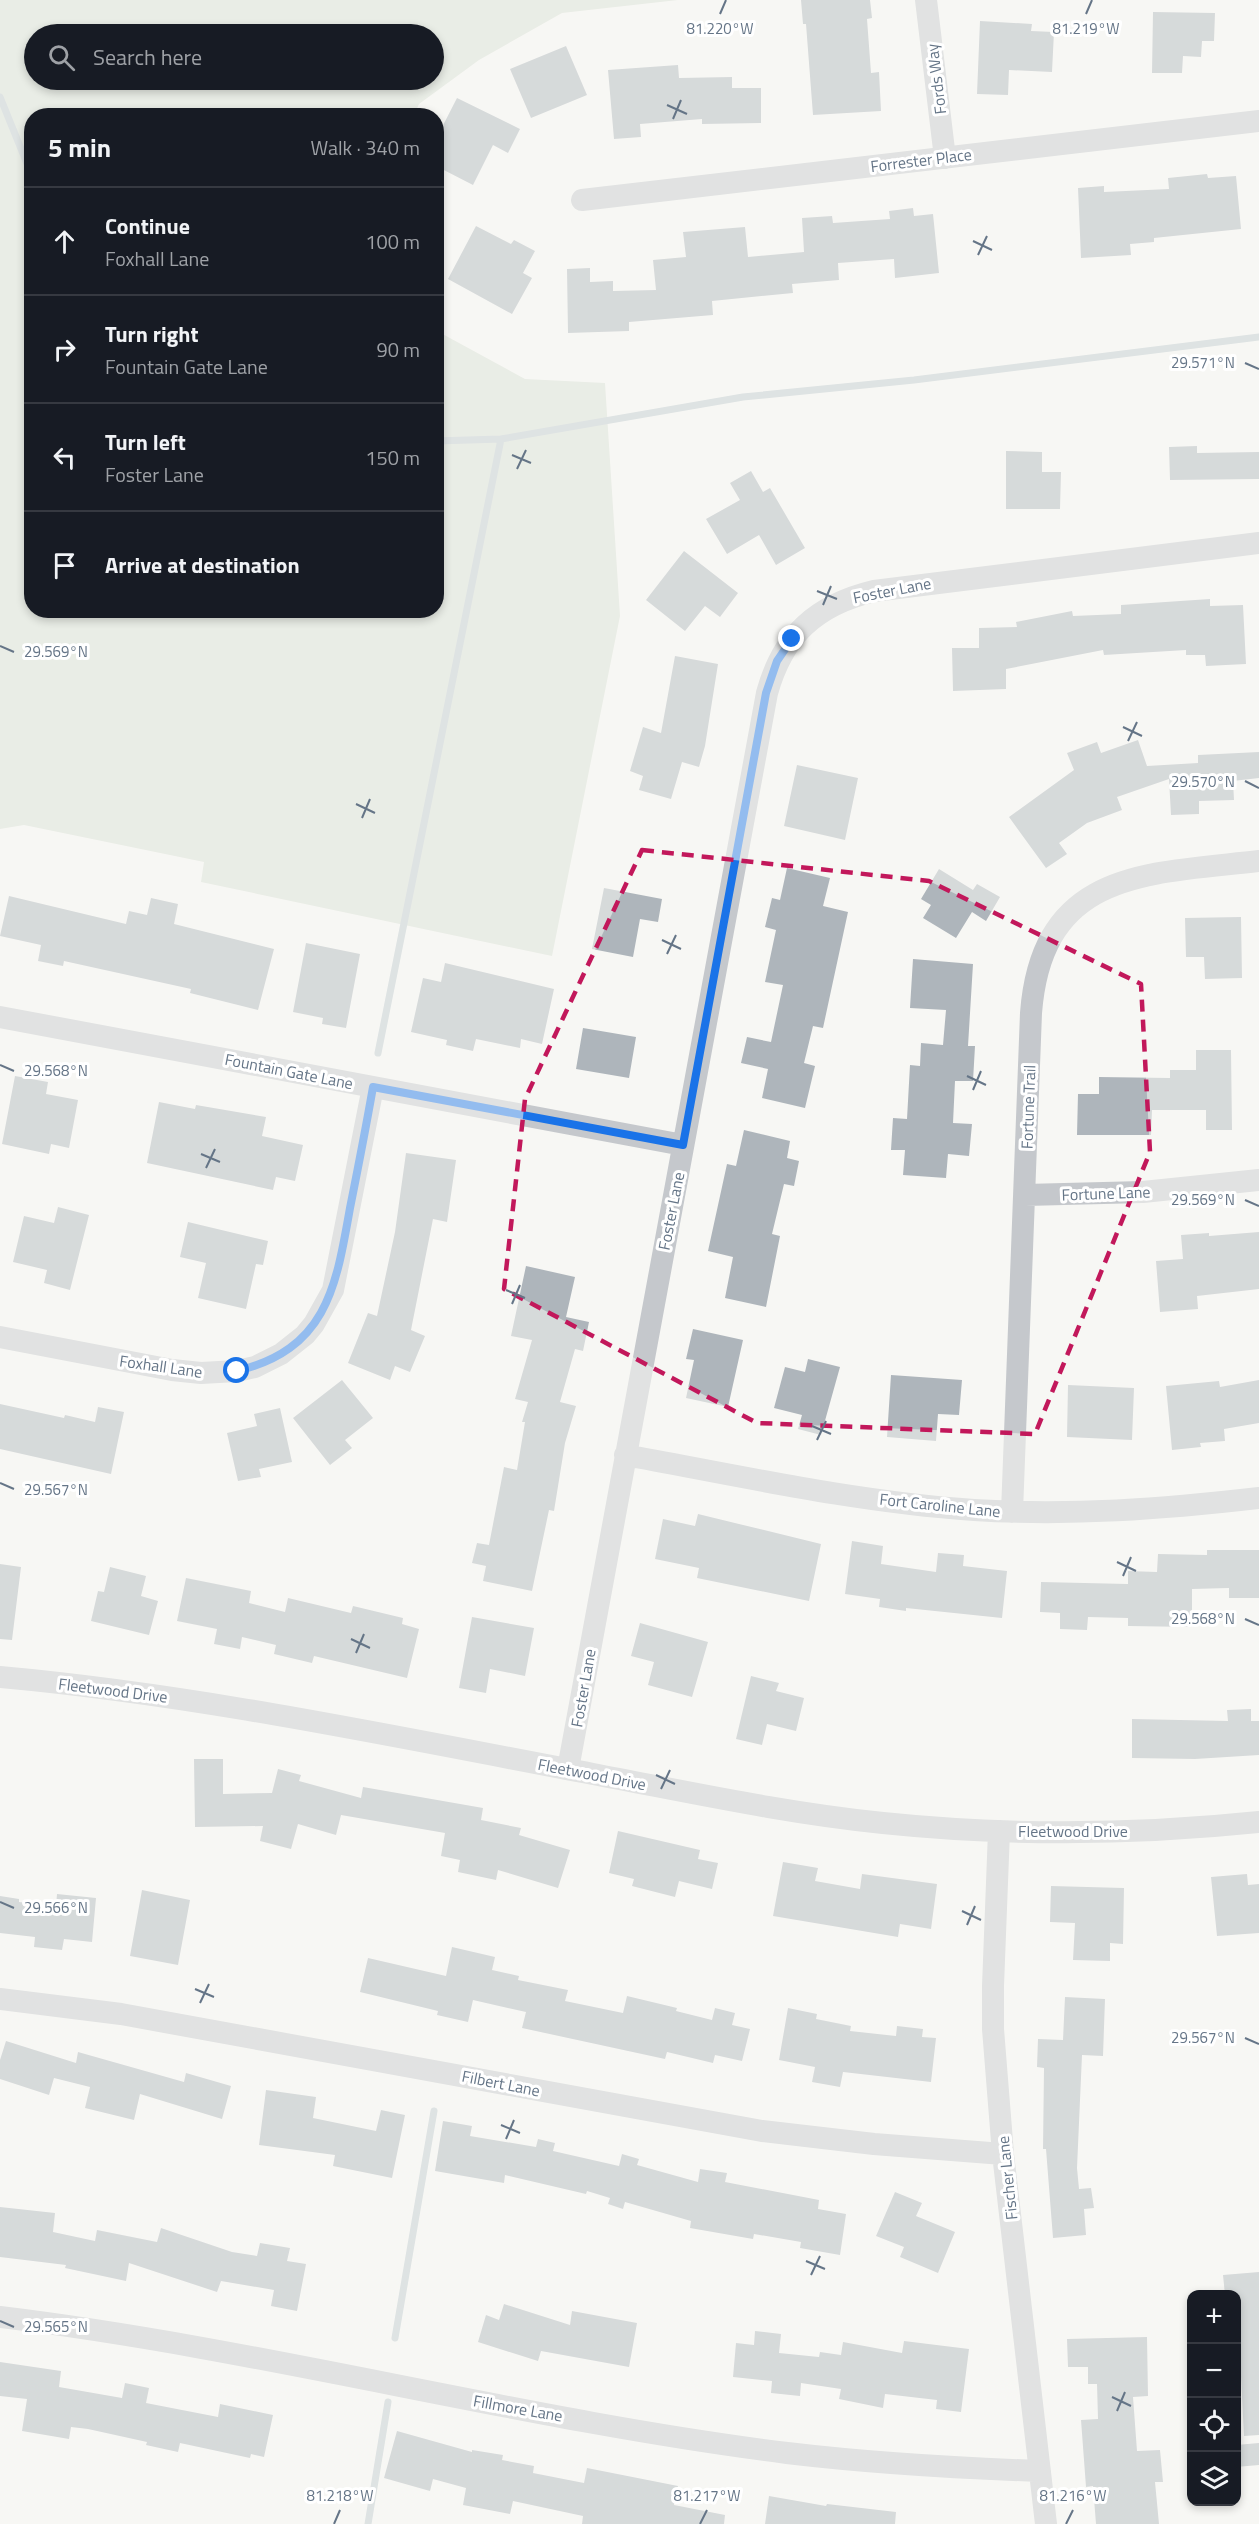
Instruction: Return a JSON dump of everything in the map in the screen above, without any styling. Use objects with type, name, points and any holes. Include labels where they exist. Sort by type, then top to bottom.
[{"type":"street","name":"Fords Way","points":[[927,0],[945,158]]},
{"type":"street","name":"Forrester Place","points":[[582,200],[1259,121]]},
{"type":"street","name":"Foster Lane","points":[[568,1769],[766,693],[777,661],[802,628],[827,607],[841,600],[874,591],[1259,543]]},
{"type":"street","name":"Fortune Trail","points":[[1012,1512],[1032,996],[1042,957],[1059,926],[1086,899],[1116,883],[1148,875],[1259,861]]},
{"type":"street","name":"Fountain Gate Lane","points":[[0,1017],[683,1145]]},
{"type":"street","name":"Foxhall Lane","points":[[0,1337],[172,1370],[201,1373],[246,1369],[281,1354],[314,1324],[333,1290],[373,1087]]},
{"type":"street","name":"Fortune Lane","points":[[1024,1195],[1143,1192],[1259,1180]]},
{"type":"street","name":"Fort Caroline Lane","points":[[625,1455],[869,1498],[1012,1512],[1114,1511],[1259,1498]]},
{"type":"street","name":"Fleetwood Drive","points":[[0,1677],[160,1695],[798,1812],[881,1823],[999,1831],[1135,1831],[1259,1821]]},
{"type":"street","name":"Fischer Lane","points":[[999,1831],[993,2029],[1003,2154],[1046,2524]]},
{"type":"street","name":"Filbert Lane","points":[[0,1999],[121,2014],[762,2131],[865,2143],[1003,2154]]},
{"type":"street","name":"Fillmore Lane","points":[[0,2317],[140,2338],[723,2444],[897,2464],[1040,2471]]},
{"type":"highlighted area","points":[[642,850],[929,881],[1141,984],[1150,1152],[1035,1434],[757,1423],[504,1289],[525,1099]]},
{"type":"shaded area","points":[[0,0],[678,0],[562,13],[479,60],[444,86],[444,24],[24,24],[24,90],[438,90],[419,104],[417,108],[24,108],[24,618],[444,618],[444,335],[525,379],[605,383],[620,616],[552,956],[201,882],[204,862],[24,825],[0,829]]},
{"type":"building","points":[[801,0],[870,0],[872,18],[867,19],[871,73],[879,72],[881,111],[813,115],[806,24],[803,24]]},
{"type":"building","points":[[1153,12],[1215,13],[1214,41],[1202,41],[1201,57],[1183,56],[1182,73],[1152,73]]},
{"type":"building","points":[[980,21],[1032,24],[1031,31],[1054,32],[1052,72],[1009,70],[1008,95],[977,94]]},
{"type":"building","points":[[566,46],[587,95],[531,118],[510,69]]},
{"type":"building","points":[[678,65],[679,78],[732,77],[732,88],[761,88],[761,123],[702,124],[702,119],[640,124],[641,137],[614,139],[608,70]]},
{"type":"building","points":[[457,98],[520,129],[508,153],[493,145],[473,185],[444,170],[444,123]]},
{"type":"building","points":[[1207,174],[1208,178],[1236,176],[1241,229],[1154,238],[1154,242],[1130,244],[1131,255],[1081,258],[1078,188],[1104,186],[1104,192],[1169,189],[1168,178]]},
{"type":"building","points":[[913,208],[914,216],[933,214],[939,273],[895,278],[894,259],[838,263],[839,280],[792,284],[793,293],[712,301],[713,315],[629,322],[629,331],[568,333],[567,269],[590,268],[590,282],[613,281],[613,291],[656,290],[653,260],[686,257],[683,232],[745,227],[748,257],[804,252],[802,218],[832,216],[833,223],[890,219],[889,211]]},
{"type":"building","points":[[476,226],[511,244],[514,240],[535,251],[523,273],[532,278],[512,314],[448,279]]},
{"type":"building","points":[[1197,446],[1197,453],[1259,452],[1259,479],[1170,480],[1169,447]]},
{"type":"building","points":[[1006,451],[1042,452],[1042,472],[1061,472],[1060,509],[1006,509]]},
{"type":"building","points":[[751,471],[763,492],[770,488],[805,548],[776,565],[759,535],[727,554],[706,519],[740,500],[730,483]]},
{"type":"building","points":[[684,551],[738,593],[720,617],[705,606],[685,631],[646,600]]},
{"type":"building","points":[[1210,599],[1210,606],[1243,605],[1246,664],[1206,666],[1205,655],[1186,655],[1186,650],[1104,655],[1103,650],[1006,669],[1006,689],[953,691],[952,648],[979,648],[979,628],[1017,627],[1016,622],[1072,611],[1073,616],[1121,614],[1121,605]]},
{"type":"building","points":[[675,656],[718,664],[705,746],[699,767],[682,762],[671,799],[639,790],[643,776],[630,771],[643,727],[661,733]]},
{"type":"building","points":[[1138,740],[1147,766],[1198,763],[1198,755],[1259,752],[1259,778],[1233,781],[1234,800],[1199,801],[1199,814],[1171,815],[1169,779],[1117,797],[1122,810],[1087,823],[1059,843],[1067,854],[1046,868],[1009,817],[1074,770],[1067,753],[1097,742],[1101,753]]},
{"type":"building","points":[[797,765],[858,778],[845,840],[784,826]]},
{"type":"building","points":[[787,868],[830,878],[823,906],[848,912],[823,1028],[813,1026],[804,1063],[815,1066],[805,1108],[762,1098],[768,1069],[741,1063],[747,1037],[771,1042],[783,985],[765,982],[776,930],[765,927],[772,898],[780,900]]},
{"type":"building","points":[[939,869],[973,890],[977,884],[1000,897],[986,921],[972,912],[956,938],[923,918],[931,905],[921,899]]},
{"type":"building","points":[[604,888],[662,899],[658,922],[640,919],[633,957],[592,949]]},
{"type":"building","points":[[9,896],[126,924],[129,911],[147,915],[151,898],[178,904],[174,924],[274,949],[258,1010],[190,993],[191,989],[64,961],[63,966],[38,961],[41,945],[0,936]]},
{"type":"building","points":[[1241,917],[1242,978],[1205,979],[1204,957],[1186,957],[1185,918]]},
{"type":"building","points":[[306,943],[360,954],[346,1028],[322,1024],[323,1018],[293,1012]]},
{"type":"building","points":[[913,959],[973,964],[968,1046],[975,1046],[973,1081],[955,1081],[953,1123],[972,1124],[969,1156],[948,1154],[946,1178],[903,1175],[905,1150],[891,1150],[893,1118],[907,1119],[910,1065],[920,1066],[921,1043],[943,1045],[946,1010],[910,1008]]},
{"type":"building","points":[[445,963],[554,989],[542,1044],[521,1039],[520,1048],[476,1039],[473,1051],[446,1045],[447,1040],[411,1032],[423,978],[441,982]]},
{"type":"building","points":[[583,1028],[636,1037],[629,1078],[576,1069]]},
{"type":"building","points":[[1196,1050],[1231,1050],[1232,1130],[1206,1130],[1206,1110],[1152,1110],[1151,1135],[1077,1135],[1078,1094],[1099,1094],[1099,1077],[1170,1078],[1170,1070],[1196,1070]]},
{"type":"building","points":[[15,1076],[48,1082],[46,1094],[78,1100],[69,1148],[51,1144],[49,1154],[2,1144]]},
{"type":"building","points":[[159,1102],[195,1109],[196,1105],[266,1117],[262,1136],[303,1145],[295,1181],[276,1177],[273,1190],[147,1163]]},
{"type":"building","points":[[744,1130],[790,1141],[787,1158],[799,1161],[794,1186],[784,1184],[772,1234],[780,1236],[766,1307],[725,1298],[733,1257],[708,1251],[727,1164],[736,1166]]},
{"type":"building","points":[[406,1153],[456,1160],[447,1222],[433,1219],[411,1330],[425,1336],[410,1372],[395,1366],[390,1380],[348,1363],[368,1313],[377,1316],[395,1232]]},
{"type":"building","points":[[58,1207],[89,1215],[70,1290],[44,1283],[47,1270],[13,1262],[24,1216],[54,1223]]},
{"type":"building","points":[[188,1222],[268,1241],[263,1265],[256,1264],[246,1309],[198,1298],[206,1263],[180,1257]]},
{"type":"building","points":[[1259,1232],[1259,1289],[1197,1296],[1198,1309],[1160,1312],[1156,1261],[1183,1259],[1181,1235],[1209,1233],[1209,1236]]},
{"type":"building","points":[[526,1266],[575,1277],[566,1317],[589,1322],[583,1351],[575,1349],[560,1402],[576,1406],[565,1443],[554,1511],[549,1510],[532,1591],[483,1581],[486,1566],[472,1563],[477,1543],[489,1545],[504,1467],[517,1470],[525,1422],[522,1422],[528,1402],[515,1399],[532,1340],[511,1336]]},
{"type":"building","points":[[693,1329],[743,1340],[728,1407],[686,1398],[694,1360],[686,1359]]},
{"type":"building","points":[[808,1359],[840,1367],[821,1435],[798,1429],[802,1415],[774,1408],[785,1367],[805,1372]]},
{"type":"building","points":[[891,1375],[962,1380],[959,1415],[938,1414],[936,1441],[887,1437]]},
{"type":"building","points":[[342,1380],[373,1418],[345,1440],[352,1448],[330,1465],[293,1418]]},
{"type":"building","points":[[1259,1380],[1259,1423],[1224,1429],[1225,1441],[1200,1443],[1201,1447],[1172,1450],[1166,1386],[1219,1381],[1220,1387]]},
{"type":"building","points":[[1068,1385],[1134,1388],[1132,1440],[1067,1437]]},
{"type":"building","points":[[0,1404],[64,1418],[65,1415],[95,1422],[98,1407],[124,1412],[111,1474],[0,1449]]},
{"type":"building","points":[[280,1408],[292,1462],[259,1469],[261,1477],[238,1481],[227,1433],[257,1426],[254,1414]]},
{"type":"building","points":[[698,1514],[821,1544],[809,1601],[697,1578],[699,1568],[655,1559],[663,1519],[695,1526]]},
{"type":"building","points":[[852,1541],[883,1546],[881,1564],[936,1572],[938,1553],[964,1555],[963,1566],[1007,1571],[1002,1618],[879,1607],[880,1599],[845,1594]]},
{"type":"building","points":[[1207,1550],[1259,1550],[1259,1598],[1229,1598],[1229,1588],[1192,1589],[1192,1627],[1128,1626],[1128,1618],[1088,1617],[1087,1630],[1060,1629],[1060,1613],[1040,1612],[1041,1582],[1128,1584],[1128,1571],[1157,1572],[1158,1554],[1207,1555]]},
{"type":"building","points":[[0,1564],[21,1567],[12,1640],[0,1639]]},
{"type":"building","points":[[110,1567],[146,1576],[141,1596],[158,1601],[149,1635],[91,1621],[98,1591],[104,1592]]},
{"type":"building","points":[[186,1578],[251,1591],[249,1603],[285,1612],[288,1598],[351,1613],[353,1606],[403,1618],[402,1624],[419,1629],[407,1678],[314,1656],[312,1663],[274,1654],[276,1645],[242,1637],[240,1649],[214,1644],[217,1629],[177,1621]]},
{"type":"building","points":[[472,1617],[534,1628],[525,1676],[490,1669],[486,1693],[459,1688]]},
{"type":"building","points":[[640,1623],[708,1642],[692,1697],[648,1685],[654,1662],[631,1656]]},
{"type":"building","points":[[751,1676],[779,1683],[776,1691],[804,1698],[796,1731],[767,1724],[762,1745],[736,1739]]},
{"type":"building","points":[[1251,1709],[1251,1721],[1259,1721],[1259,1755],[1195,1759],[1132,1758],[1132,1719],[1228,1721],[1227,1710]]},
{"type":"building","points":[[194,1759],[223,1759],[223,1794],[272,1793],[278,1769],[301,1775],[299,1781],[361,1798],[363,1787],[483,1808],[481,1820],[521,1828],[519,1835],[570,1850],[558,1888],[498,1870],[496,1880],[458,1872],[460,1860],[441,1856],[445,1833],[341,1815],[336,1835],[298,1824],[291,1849],[260,1841],[263,1826],[195,1827]]},
{"type":"building","points":[[618,1831],[700,1850],[698,1859],[718,1863],[712,1889],[679,1881],[675,1897],[632,1886],[634,1879],[609,1873]]},
{"type":"building","points":[[783,1862],[818,1868],[815,1881],[860,1889],[862,1874],[937,1884],[931,1929],[900,1924],[898,1937],[773,1916]]},
{"type":"building","points":[[1247,1874],[1248,1885],[1259,1884],[1259,1933],[1217,1936],[1211,1877]]},
{"type":"building","points":[[1051,1886],[1124,1888],[1123,1944],[1110,1943],[1110,1961],[1073,1960],[1075,1923],[1050,1922]]},
{"type":"building","points":[[142,1890],[190,1900],[178,1965],[130,1956]]},
{"type":"building","points":[[57,1894],[96,1898],[92,1942],[64,1939],[62,1950],[34,1947],[35,1937],[0,1933],[0,1896],[19,1899],[19,1902],[56,1906]]},
{"type":"building","points":[[452,1947],[495,1957],[492,1970],[519,1976],[518,1980],[568,1990],[565,2001],[623,2013],[627,1996],[677,2008],[676,2011],[712,2020],[715,2008],[735,2013],[732,2025],[750,2029],[742,2061],[715,2055],[713,2063],[667,2052],[665,2059],[522,2028],[526,2012],[473,2000],[468,2022],[437,2015],[438,2011],[360,1992],[368,1958],[446,1976]]},
{"type":"building","points":[[1065,1997],[1105,1999],[1103,2056],[1082,2055],[1077,2168],[1079,2189],[1091,2188],[1094,2208],[1084,2209],[1086,2235],[1053,2238],[1046,2149],[1043,2149],[1044,2068],[1037,2067],[1038,2039],[1063,2040]]},
{"type":"building","points":[[788,2008],[817,2014],[816,2019],[851,2026],[850,2031],[896,2036],[897,2026],[923,2029],[922,2037],[936,2038],[931,2082],[843,2072],[840,2087],[812,2082],[815,2067],[779,2060]]},
{"type":"building","points":[[6,2041],[76,2063],[78,2052],[184,2082],[186,2073],[231,2086],[222,2119],[140,2094],[134,2120],[85,2108],[90,2087],[54,2078],[49,2095],[0,2079],[0,2060]]},
{"type":"building","points":[[266,2090],[316,2097],[313,2118],[376,2131],[381,2110],[405,2115],[392,2178],[333,2166],[335,2155],[259,2145]]},
{"type":"building","points":[[443,2121],[472,2126],[470,2136],[536,2147],[538,2139],[555,2143],[553,2151],[619,2166],[622,2154],[639,2159],[637,2165],[698,2182],[700,2169],[727,2173],[725,2182],[819,2200],[818,2209],[846,2214],[840,2255],[800,2248],[801,2242],[754,2234],[753,2239],[690,2228],[691,2221],[625,2202],[623,2209],[608,2204],[610,2198],[587,2191],[586,2194],[505,2175],[504,2183],[435,2171]]},
{"type":"building","points":[[895,2192],[922,2203],[916,2216],[955,2232],[938,2273],[900,2257],[904,2247],[876,2236]]},
{"type":"building","points":[[0,2207],[55,2213],[53,2232],[95,2241],[97,2230],[157,2242],[161,2228],[232,2252],[257,2256],[260,2243],[290,2248],[287,2261],[306,2264],[297,2311],[271,2306],[274,2290],[221,2281],[217,2292],[129,2263],[126,2281],[65,2268],[66,2265],[0,2257]]},
{"type":"building","points":[[1259,2272],[1259,2435],[1244,2436],[1241,2290],[1224,2290],[1223,2275]]},
{"type":"building","points":[[504,2304],[570,2325],[572,2311],[637,2323],[629,2367],[541,2351],[538,2361],[478,2342],[486,2315],[499,2320]]},
{"type":"building","points":[[755,2331],[781,2334],[779,2353],[819,2357],[820,2352],[841,2355],[843,2342],[902,2353],[904,2341],[969,2349],[961,2412],[936,2409],[937,2400],[885,2394],[883,2408],[839,2399],[841,2389],[801,2383],[800,2396],[771,2393],[772,2381],[733,2377],[736,2343],[754,2345]]},
{"type":"building","points":[[1147,2337],[1148,2396],[1133,2397],[1137,2451],[1160,2450],[1163,2482],[1155,2482],[1159,2524],[1096,2524],[1093,2486],[1086,2487],[1081,2420],[1098,2419],[1097,2384],[1088,2384],[1088,2367],[1068,2367],[1067,2339]]},
{"type":"building","points":[[0,2362],[61,2371],[59,2387],[122,2398],[125,2383],[149,2388],[146,2403],[218,2417],[220,2404],[273,2415],[264,2457],[251,2454],[250,2458],[180,2443],[178,2452],[146,2445],[147,2442],[71,2427],[69,2439],[22,2431],[27,2399],[0,2396]]},
{"type":"building","points":[[397,2431],[472,2452],[472,2450],[503,2455],[502,2460],[534,2466],[533,2473],[584,2483],[587,2468],[678,2486],[674,2505],[725,2515],[724,2524],[582,2524],[583,2516],[513,2501],[510,2514],[463,2505],[466,2488],[433,2479],[430,2491],[384,2478]]},
{"type":"building","points":[[1259,2443],[1259,2465],[1241,2467],[1241,2445]]},
{"type":"building","points":[[769,2496],[826,2506],[827,2504],[896,2512],[895,2524],[765,2524]]},
{"type":"waterway","points":[[0,97],[24,156]]},
{"type":"waterway","points":[[444,441],[501,439],[743,397],[914,380],[1259,337]]},
{"type":"waterway","points":[[378,1053],[501,439]]},
{"type":"waterway","points":[[395,2338],[434,2111]]},
{"type":"waterway","points":[[368,2524],[388,2402]]},
{"type":"route","points":[[237,1371],[255,1367],[281,1354],[305,1335],[324,1310],[333,1290],[341,1258],[373,1087],[683,1145],[766,693],[777,661],[792,639]]}]
